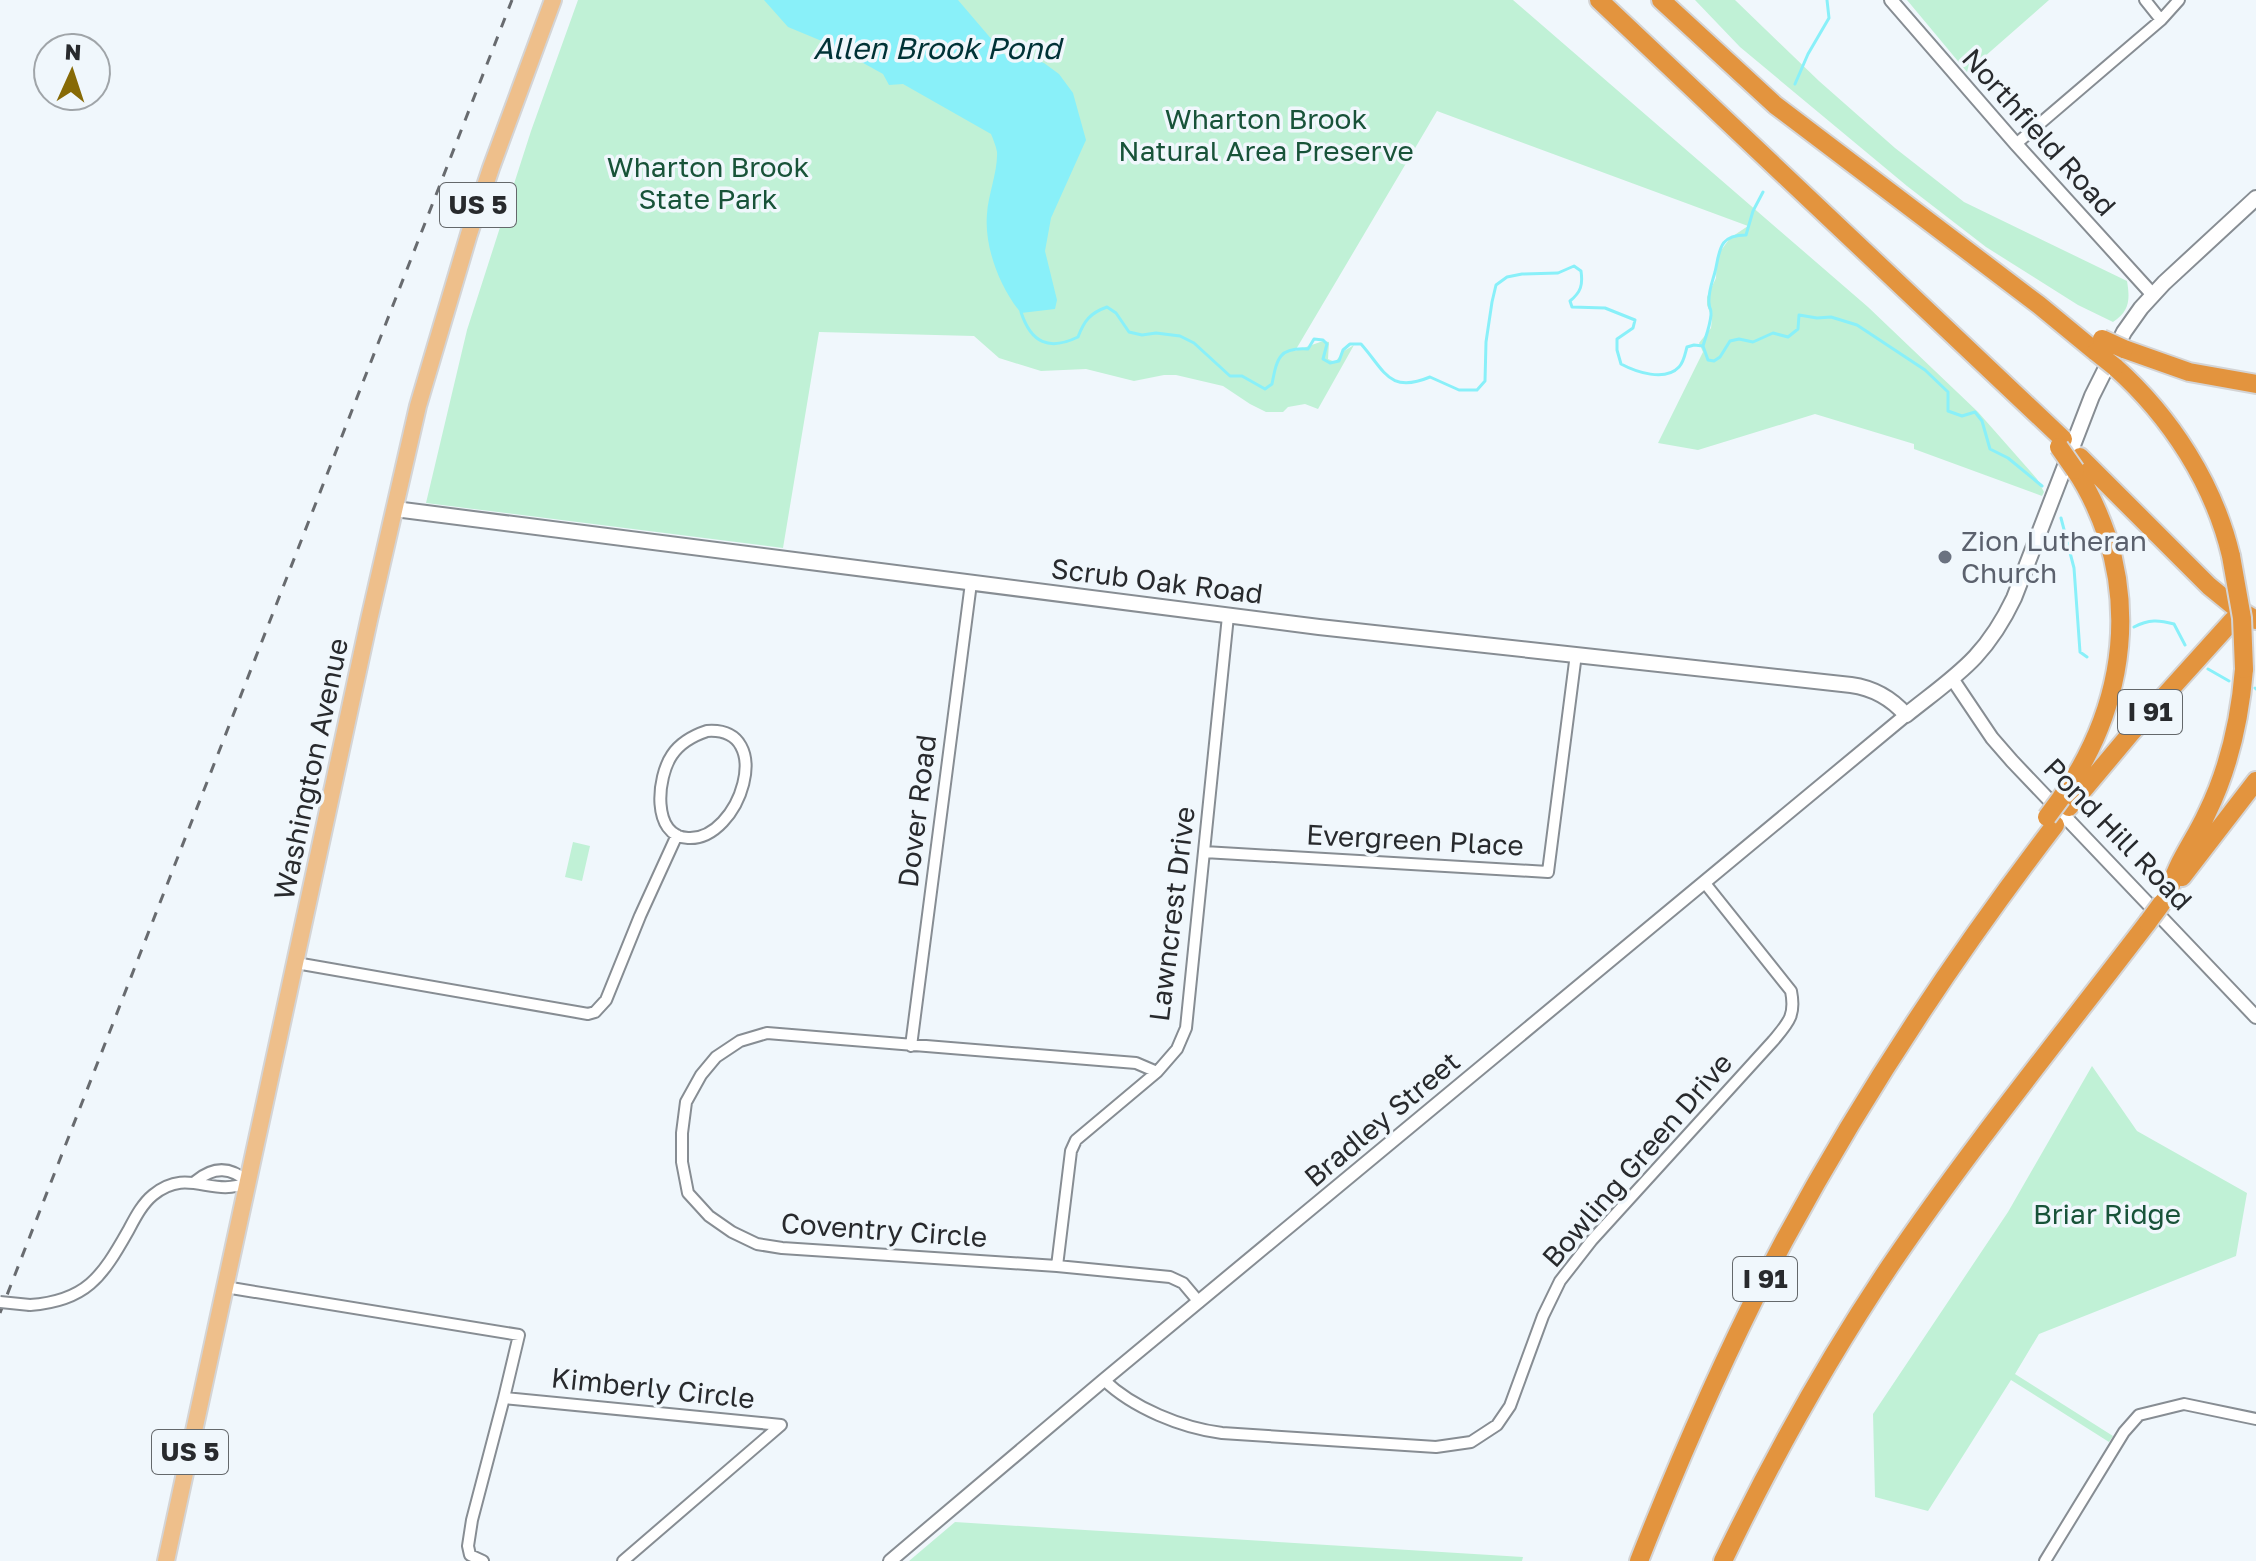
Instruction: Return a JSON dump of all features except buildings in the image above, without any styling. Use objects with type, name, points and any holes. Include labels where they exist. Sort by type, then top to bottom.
[{"type":"highway","points":[[1599,0],[1940,320],[2046,425],[2078,463],[2209,586],[2236,608],[2254,607]]},
{"type":"highway","points":[[1661,0],[1794,120],[2039,305],[2099,345],[2115,367],[2157,411],[2188,455],[2215,507],[2231,556],[2242,618],[2244,669],[2236,727],[2222,778],[2199,831],[2176,869],[2165,900]]},
{"type":"highway","points":[[2099,345],[2124,349],[2189,372],[2256,384]]},
{"type":"highway","points":[[2065,802],[2105,717],[2114,686],[2120,640],[2120,596],[2112,554],[2078,463]]},
{"type":"highway","name":"I 91","points":[[1639,1561],[1717,1377],[1757,1295],[1806,1201],[1920,1012],[2031,857],[2065,802],[2233,620],[2254,607]]},
{"type":"highway","points":[[1723,1561],[1804,1407],[1891,1266],[1961,1167],[2256,781]]},
{"type":"main road","name":"Washington Avenue","points":[[166,1561],[418,406],[491,168],[553,0]]},
{"type":"main road","points":[[1906,715],[1966,668],[1989,642],[2008,610],[2102,372],[2124,332],[2153,295],[2256,198]]},
{"type":"main road","name":"Scrub Oak Road","points":[[395,509],[1349,631],[1857,686],[1879,694],[1906,715]]},
{"type":"street","name":"Northfield Road","points":[[1891,0],[2153,295]]},
{"type":"street","points":[[2145,0],[2161,20]]},
{"type":"street","points":[[2016,144],[2161,20],[2179,0]]},
{"type":"street","name":"Dover Road","points":[[911,1046],[971,583]]},
{"type":"street","name":"Lawncrest Drive","points":[[1057,1266],[1071,1151],[1076,1140],[1157,1072],[1177,1049],[1186,1028],[1228,616]]},
{"type":"street","name":"Evergreen Place","points":[[1204,852],[1548,872],[1576,654]]},
{"type":"street","name":"Pond Hill Road","points":[[1953,680],[2001,749],[2256,1017]]},
{"type":"street","name":"Bradley Street","points":[[890,1561],[1906,715]]},
{"type":"street","points":[[716,731],[729,735],[736,739],[745,755],[745,777],[731,813],[715,828],[696,837],[677,835],[668,826],[660,802],[661,780],[671,756],[685,741],[696,735],[716,731]]},
{"type":"street","points":[[296,963],[588,1014],[595,1012],[606,1000],[677,835]]},
{"type":"street","name":"Bowling Green Drive","points":[[1104,1380],[1127,1399],[1163,1416],[1192,1428],[1222,1433],[1436,1447],[1471,1442],[1497,1425],[1510,1406],[1543,1316],[1560,1281],[1592,1240],[1773,1041],[1793,1015],[1791,991],[1704,882]]},
{"type":"street","name":"Coventry Circle","points":[[1157,1072],[1136,1063],[767,1033],[740,1041],[716,1057],[701,1075],[686,1102],[682,1162],[688,1193],[709,1216],[757,1244],[1170,1277],[1183,1283],[1199,1302]]},
{"type":"street","points":[[0,1302],[49,1304],[82,1290],[99,1277],[111,1262],[142,1207],[152,1196],[173,1184],[196,1181],[213,1170],[227,1169],[248,1182],[232,1188],[196,1181]]},
{"type":"street","name":"Kimberly Circle","points":[[225,1287],[519,1335],[472,1520],[468,1546],[470,1555],[483,1561]]},
{"type":"street","name":"Kimberly Circle","points":[[504,1398],[781,1425],[623,1561]]},
{"type":"street","points":[[2045,1561],[2124,1432],[2139,1415],[2184,1404],[2256,1419]]},
{"type":"green space","points":[[578,0],[1513,0],[1868,307],[1978,412],[2037,479],[2044,492],[2042,496],[1914,449],[1914,444],[1815,414],[1698,450],[1658,443],[1703,352],[1699,343],[1711,328],[1707,297],[1716,278],[1717,256],[1730,238],[1748,226],[1437,111],[1295,351],[1323,341],[1329,342],[1328,359],[1335,362],[1354,345],[1318,409],[1305,404],[1288,407],[1283,412],[1266,412],[1223,386],[1176,375],[1134,381],[1086,369],[1041,371],[999,358],[974,336],[819,332],[783,548],[426,503],[467,330],[531,131]]},
{"type":"green space","points":[[1695,0],[1735,0],[1819,81],[1895,148],[1964,202],[2127,281],[2126,309],[2113,322],[2078,305],[1986,247],[1907,186],[1740,47]]},
{"type":"green space","points":[[1907,0],[2049,0],[1967,72]]},
{"type":"green space","points":[[573,842],[590,846],[582,881],[565,877]]},
{"type":"green space","name":"Briar Ridge","points":[[2092,1066],[2137,1131],[2247,1193],[2236,1256],[2039,1334],[2015,1374],[2113,1436],[2109,1442],[2011,1380],[1928,1511],[1875,1497],[1873,1414],[2008,1212]]},
{"type":"green space","points":[[955,1522],[1523,1557],[1522,1561],[909,1561]]},
{"type":"water","name":"Allen Brook Pond","points":[[764,0],[958,0],[1005,55],[1044,63],[1059,74],[1073,93],[1086,140],[1051,218],[1045,251],[1057,300],[1055,309],[1021,313],[1006,292],[995,266],[987,227],[997,159],[991,134],[903,84],[889,85],[883,74],[829,44],[788,27]]},
{"type":"waterway","points":[[1795,84],[1829,18],[1827,0]]},
{"type":"waterway","points":[[1703,346],[1711,315],[1710,291],[1720,251],[1725,241],[1746,235],[1763,192]]},
{"type":"waterway","points":[[1021,312],[1036,337],[1058,343],[1078,337],[1088,318],[1107,307],[1116,313],[1129,332],[1180,336],[1194,343],[1230,376],[1242,376],[1265,389],[1272,384],[1281,356],[1291,350],[1308,349],[1314,339],[1327,344],[1323,359],[1330,363],[1339,361],[1343,350],[1350,344],[1361,344],[1383,371],[1396,381],[1416,382],[1430,377],[1459,390],[1477,390],[1485,381],[1486,342],[1496,285],[1507,277],[1558,273],[1574,266],[1581,271],[1582,280],[1579,291],[1570,301],[1572,307],[1605,308],[1635,320],[1633,328],[1617,339],[1621,364],[1627,367],[1650,374],[1666,374],[1681,365],[1687,347],[1703,346],[1708,360],[1714,361],[1730,341],[1753,342],[1773,333],[1788,337],[1798,329],[1799,315],[1831,317],[1857,325],[1925,370],[1948,392],[1948,411],[1962,416],[1975,412],[1982,421],[1990,449],[2008,458],[2042,486]]},
{"type":"waterway","points":[[2061,518],[2074,568],[2080,652],[2087,657]]},
{"type":"waterway","points":[[2134,627],[2154,621],[2174,624],[2185,645]]},
{"type":"waterway","points":[[2208,669],[2229,681]]},
{"type":"railway","points":[[0,1313],[512,0]]},
{"type":"place","name":"Zion Lutheran Church","points":[[1945,557]]},
{"type":"park label","name":"Wharton Brook Natural Area Preserve","points":[[1266,135]]},
{"type":"park label","name":"Wharton Brook State Park","points":[[708,183]]}]
